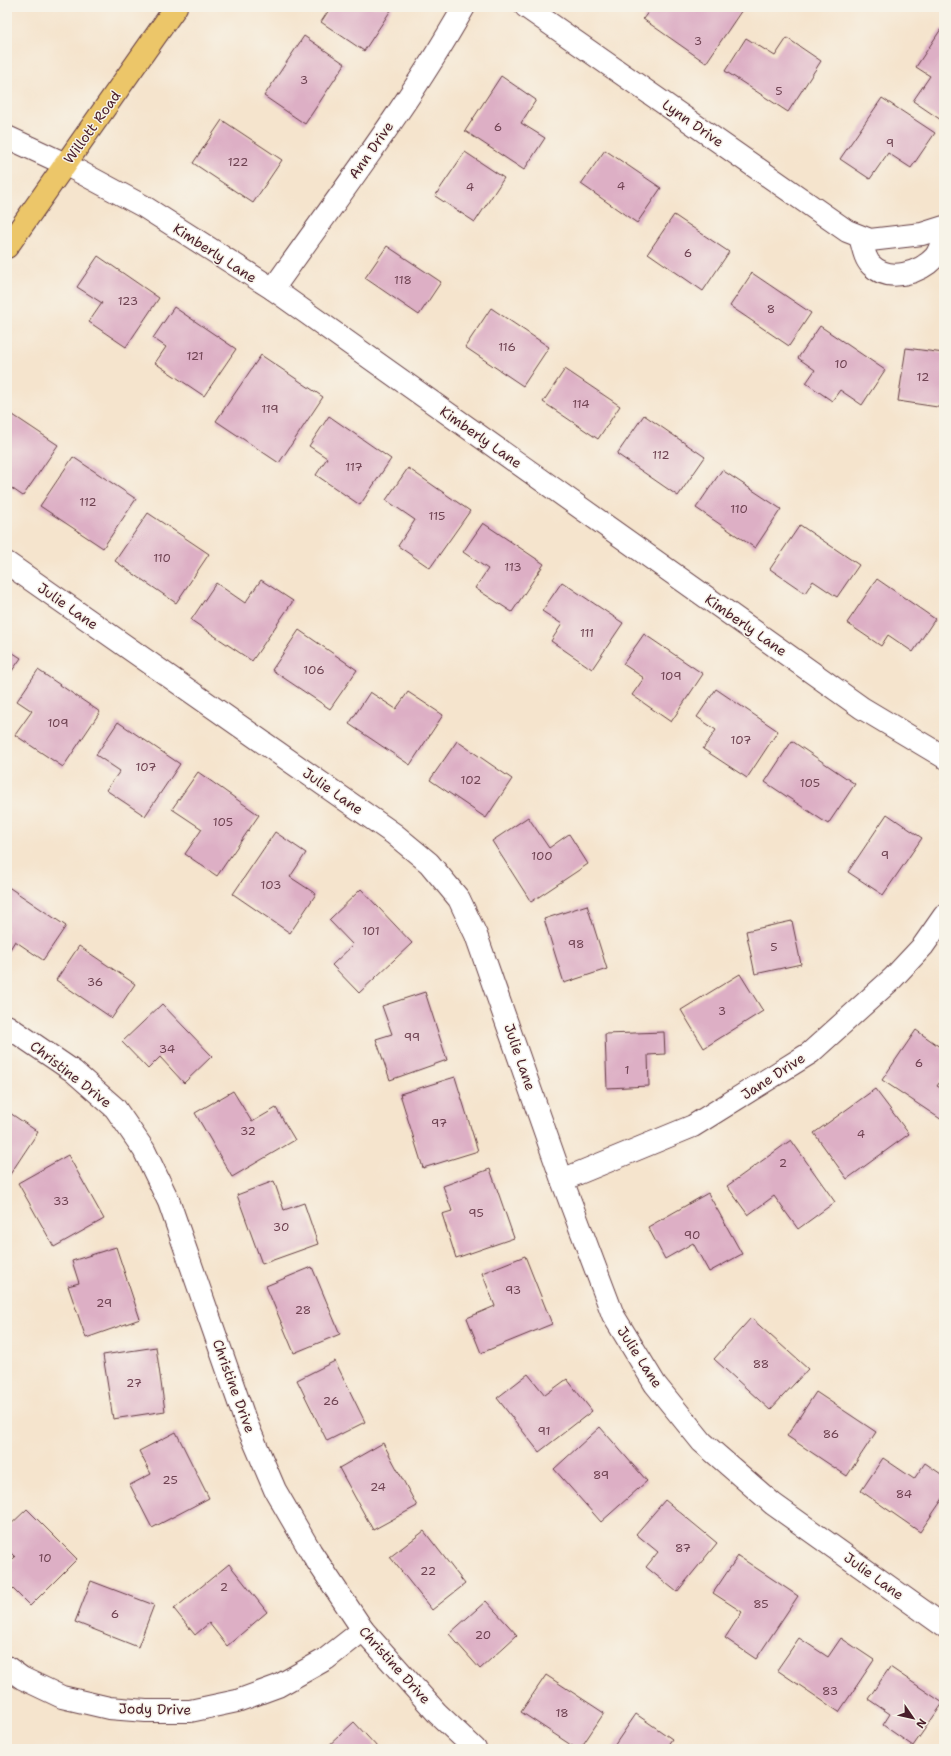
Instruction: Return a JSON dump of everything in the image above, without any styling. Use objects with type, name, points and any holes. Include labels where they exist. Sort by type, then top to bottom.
[{"type":"main road","name":"Willott Road","points":[[7,246],[176,7]]},
{"type":"street","name":"Ann Drive","points":[[273,290],[409,97],[464,7]]},
{"type":"street","name":"Lynn Drive","points":[[526,7],[847,232],[870,240],[922,234],[944,227]]},
{"type":"street","name":"Kimberly Lane","points":[[7,137],[65,164],[143,206],[273,290],[862,708],[944,757]]},
{"type":"street","points":[[860,237],[864,252],[871,265],[881,272],[894,275],[911,272],[926,265],[936,256],[944,234]]},
{"type":"street","name":"Julie Lane","points":[[7,563],[394,834],[429,863],[459,899],[476,935],[562,1180],[613,1315],[656,1384],[702,1442],[773,1504],[944,1626]]},
{"type":"street","name":"Jane Drive","points":[[562,1180],[693,1126],[810,1053],[893,978],[923,946],[944,916]]},
{"type":"street","name":"Christine Drive","points":[[7,1026],[73,1071],[115,1108],[144,1150],[169,1202],[245,1420],[275,1490],[311,1552],[363,1630],[437,1712],[475,1749]]},
{"type":"street","name":"Jody Drive","points":[[7,1667],[22,1678],[62,1697],[70,1699],[109,1708],[146,1711],[190,1711],[237,1701],[278,1686],[326,1658],[363,1630]]},
{"type":"building","points":[[331,7],[393,7],[364,51],[321,22]]},
{"type":"building","points":[[652,7],[744,7],[706,63],[643,19]]},
{"type":"building","points":[[941,29],[944,31],[944,122],[913,101],[930,76],[916,67]]},
{"type":"building","points":[[304,36],[345,64],[305,124],[264,96]]},
{"type":"building","points":[[746,38],[775,56],[787,38],[821,61],[788,112],[725,71]]},
{"type":"building","points":[[501,76],[536,100],[521,123],[545,138],[524,170],[465,131]]},
{"type":"building","points":[[882,98],[935,133],[911,168],[888,153],[870,179],[840,159]]},
{"type":"building","points":[[222,120],[282,160],[253,203],[193,163]]},
{"type":"building","points":[[605,150],[661,188],[637,223],[581,184]]},
{"type":"building","points":[[465,152],[504,178],[475,222],[435,196]]},
{"type":"building","points":[[674,215],[729,252],[703,291],[648,253]]},
{"type":"building","points":[[387,246],[441,282],[419,315],[365,278]]},
{"type":"building","points":[[98,256],[159,298],[126,347],[89,322],[102,303],[77,287]]},
{"type":"building","points":[[752,273],[811,313],[789,346],[730,306]]},
{"type":"building","points":[[174,307],[236,349],[204,396],[155,363],[166,347],[153,338]]},
{"type":"building","points":[[491,308],[549,347],[523,386],[465,347]]},
{"type":"building","points":[[820,326],[885,370],[862,405],[840,390],[832,401],[806,383],[815,370],[798,358]]},
{"type":"building","points":[[906,348],[944,353],[944,408],[898,401]]},
{"type":"building","points":[[261,355],[323,397],[279,463],[216,421]]},
{"type":"building","points":[[565,369],[620,406],[598,439],[543,402]]},
{"type":"building","points":[[7,411],[58,445],[23,496],[7,485]]},
{"type":"building","points":[[644,415],[705,457],[678,496],[617,454]]},
{"type":"building","points":[[329,416],[391,459],[360,505],[316,475],[327,458],[309,446]]},
{"type":"building","points":[[73,457],[136,499],[103,548],[40,506]]},
{"type":"building","points":[[408,468],[470,511],[430,568],[398,546],[415,520],[386,500]]},
{"type":"building","points":[[722,470],[781,509],[755,548],[696,508]]},
{"type":"building","points":[[148,513],[209,554],[176,603],[115,561]]},
{"type":"building","points":[[483,523],[544,564],[512,612],[475,588],[488,569],[463,552]]},
{"type":"building","points":[[800,525],[859,565],[837,597],[813,581],[805,593],[770,569]]},
{"type":"building","points":[[877,579],[935,619],[913,652],[888,635],[881,646],[847,623]]},
{"type":"building","points":[[261,580],[293,601],[252,661],[191,620],[216,583],[245,603]]},
{"type":"building","points":[[562,582],[623,623],[592,669],[551,641],[562,624],[542,611]]},
{"type":"building","points":[[299,630],[357,670],[330,709],[272,670]]},
{"type":"building","points":[[644,634],[703,674],[671,722],[632,695],[644,678],[623,664]]},
{"type":"building","points":[[7,649],[21,658],[7,678]]},
{"type":"building","points":[[38,670],[100,712],[63,767],[15,735],[32,711],[17,701]]},
{"type":"building","points":[[716,689],[778,731],[747,778],[703,749],[716,730],[697,717]]},
{"type":"building","points":[[370,692],[396,709],[408,692],[443,715],[410,765],[349,724]]},
{"type":"building","points":[[118,722],[180,764],[145,816],[106,790],[120,771],[96,755]]},
{"type":"building","points":[[457,741],[512,779],[486,818],[430,780]]},
{"type":"building","points":[[792,741],[855,784],[828,824],[765,782]]},
{"type":"building","points":[[198,772],[259,815],[217,876],[185,854],[202,829],[172,809]]},
{"type":"building","points":[[887,814],[922,838],[883,895],[848,872]]},
{"type":"building","points":[[528,817],[549,848],[569,834],[588,864],[531,902],[492,841]]},
{"type":"building","points":[[275,832],[306,853],[290,877],[316,894],[290,933],[233,894]]},
{"type":"building","points":[[7,886],[66,926],[43,960],[15,941],[9,951],[7,950]]},
{"type":"building","points":[[361,889],[412,943],[359,993],[332,965],[353,945],[329,920]]},
{"type":"building","points":[[587,905],[607,969],[564,983],[544,919]]},
{"type":"building","points":[[792,921],[801,964],[755,974],[746,931]]},
{"type":"building","points":[[79,946],[135,984],[112,1018],[56,980]]},
{"type":"building","points":[[740,974],[763,1011],[704,1048],[681,1010]]},
{"type":"building","points":[[425,992],[447,1060],[390,1080],[376,1039],[392,1034],[382,1006]]},
{"type":"building","points":[[162,1004],[212,1056],[184,1083],[160,1057],[148,1069],[122,1042]]},
{"type":"building","points":[[916,1030],[944,1050],[944,1076],[937,1086],[944,1090],[944,1117],[942,1120],[882,1080]]},
{"type":"building","points":[[664,1032],[665,1054],[648,1055],[649,1086],[607,1088],[605,1034]]},
{"type":"building","points":[[455,1077],[478,1151],[423,1168],[400,1094]]},
{"type":"building","points":[[875,1089],[909,1134],[847,1179],[814,1133]]},
{"type":"building","points":[[233,1091],[252,1122],[276,1108],[295,1140],[232,1177],[195,1113]]},
{"type":"building","points":[[7,1111],[38,1132],[7,1179]]},
{"type":"building","points":[[791,1140],[835,1202],[798,1229],[774,1196],[748,1215],[727,1186]]},
{"type":"building","points":[[68,1155],[104,1219],[54,1247],[18,1183]]},
{"type":"building","points":[[490,1169],[514,1238],[456,1258],[442,1214],[452,1211],[443,1186]]},
{"type":"building","points":[[274,1181],[284,1210],[304,1203],[318,1244],[262,1264],[237,1195]]},
{"type":"building","points":[[708,1193],[742,1254],[709,1272],[693,1243],[665,1259],[648,1227]]},
{"type":"building","points":[[116,1247],[140,1319],[86,1338],[68,1286],[79,1283],[72,1261]]},
{"type":"building","points":[[525,1256],[552,1324],[481,1353],[467,1318],[495,1306],[482,1273]]},
{"type":"building","points":[[312,1267],[340,1334],[294,1353],[266,1286]]},
{"type":"building","points":[[751,1318],[808,1369],[770,1410],[714,1359]]},
{"type":"building","points":[[156,1347],[165,1411],[113,1419],[103,1355]]},
{"type":"building","points":[[335,1361],[365,1422],[327,1441],[297,1380]]},
{"type":"building","points":[[528,1374],[545,1395],[567,1379],[592,1411],[539,1452],[497,1398]]},
{"type":"building","points":[[816,1392],[876,1432],[847,1476],[787,1436]]},
{"type":"building","points":[[600,1427],[647,1481],[601,1522],[554,1469]]},
{"type":"building","points":[[176,1432],[209,1498],[152,1528],[130,1485],[151,1474],[139,1451]]},
{"type":"building","points":[[383,1443],[417,1506],[373,1530],[339,1468]]},
{"type":"building","points":[[883,1458],[914,1479],[925,1463],[944,1476],[944,1497],[920,1532],[861,1491]]},
{"type":"building","points":[[665,1500],[717,1543],[677,1592],[646,1567],[658,1552],[636,1534]]},
{"type":"building","points":[[27,1509],[77,1559],[30,1606],[7,1583],[7,1565],[15,1557],[7,1549],[7,1528]]},
{"type":"building","points":[[424,1531],[465,1584],[432,1610],[390,1557]]},
{"type":"building","points":[[738,1556],[798,1596],[756,1659],[725,1638],[742,1612],[713,1593]]},
{"type":"building","points":[[229,1564],[267,1612],[227,1646],[209,1623],[195,1635],[174,1609]]},
{"type":"building","points":[[91,1581],[154,1605],[138,1647],[75,1622]]},
{"type":"building","points":[[486,1601],[517,1635],[480,1669],[449,1634]]},
{"type":"building","points":[[799,1638],[828,1657],[841,1638],[874,1660],[839,1712],[777,1670]]},
{"type":"building","points":[[890,1667],[943,1703],[913,1746],[883,1725],[890,1714],[868,1699]]},
{"type":"building","points":[[546,1675],[604,1713],[580,1749],[577,1749],[521,1712]]},
{"type":"building","points":[[636,1714],[672,1739],[665,1749],[612,1749]]},
{"type":"building","points":[[354,1722],[379,1749],[326,1748]]}]
